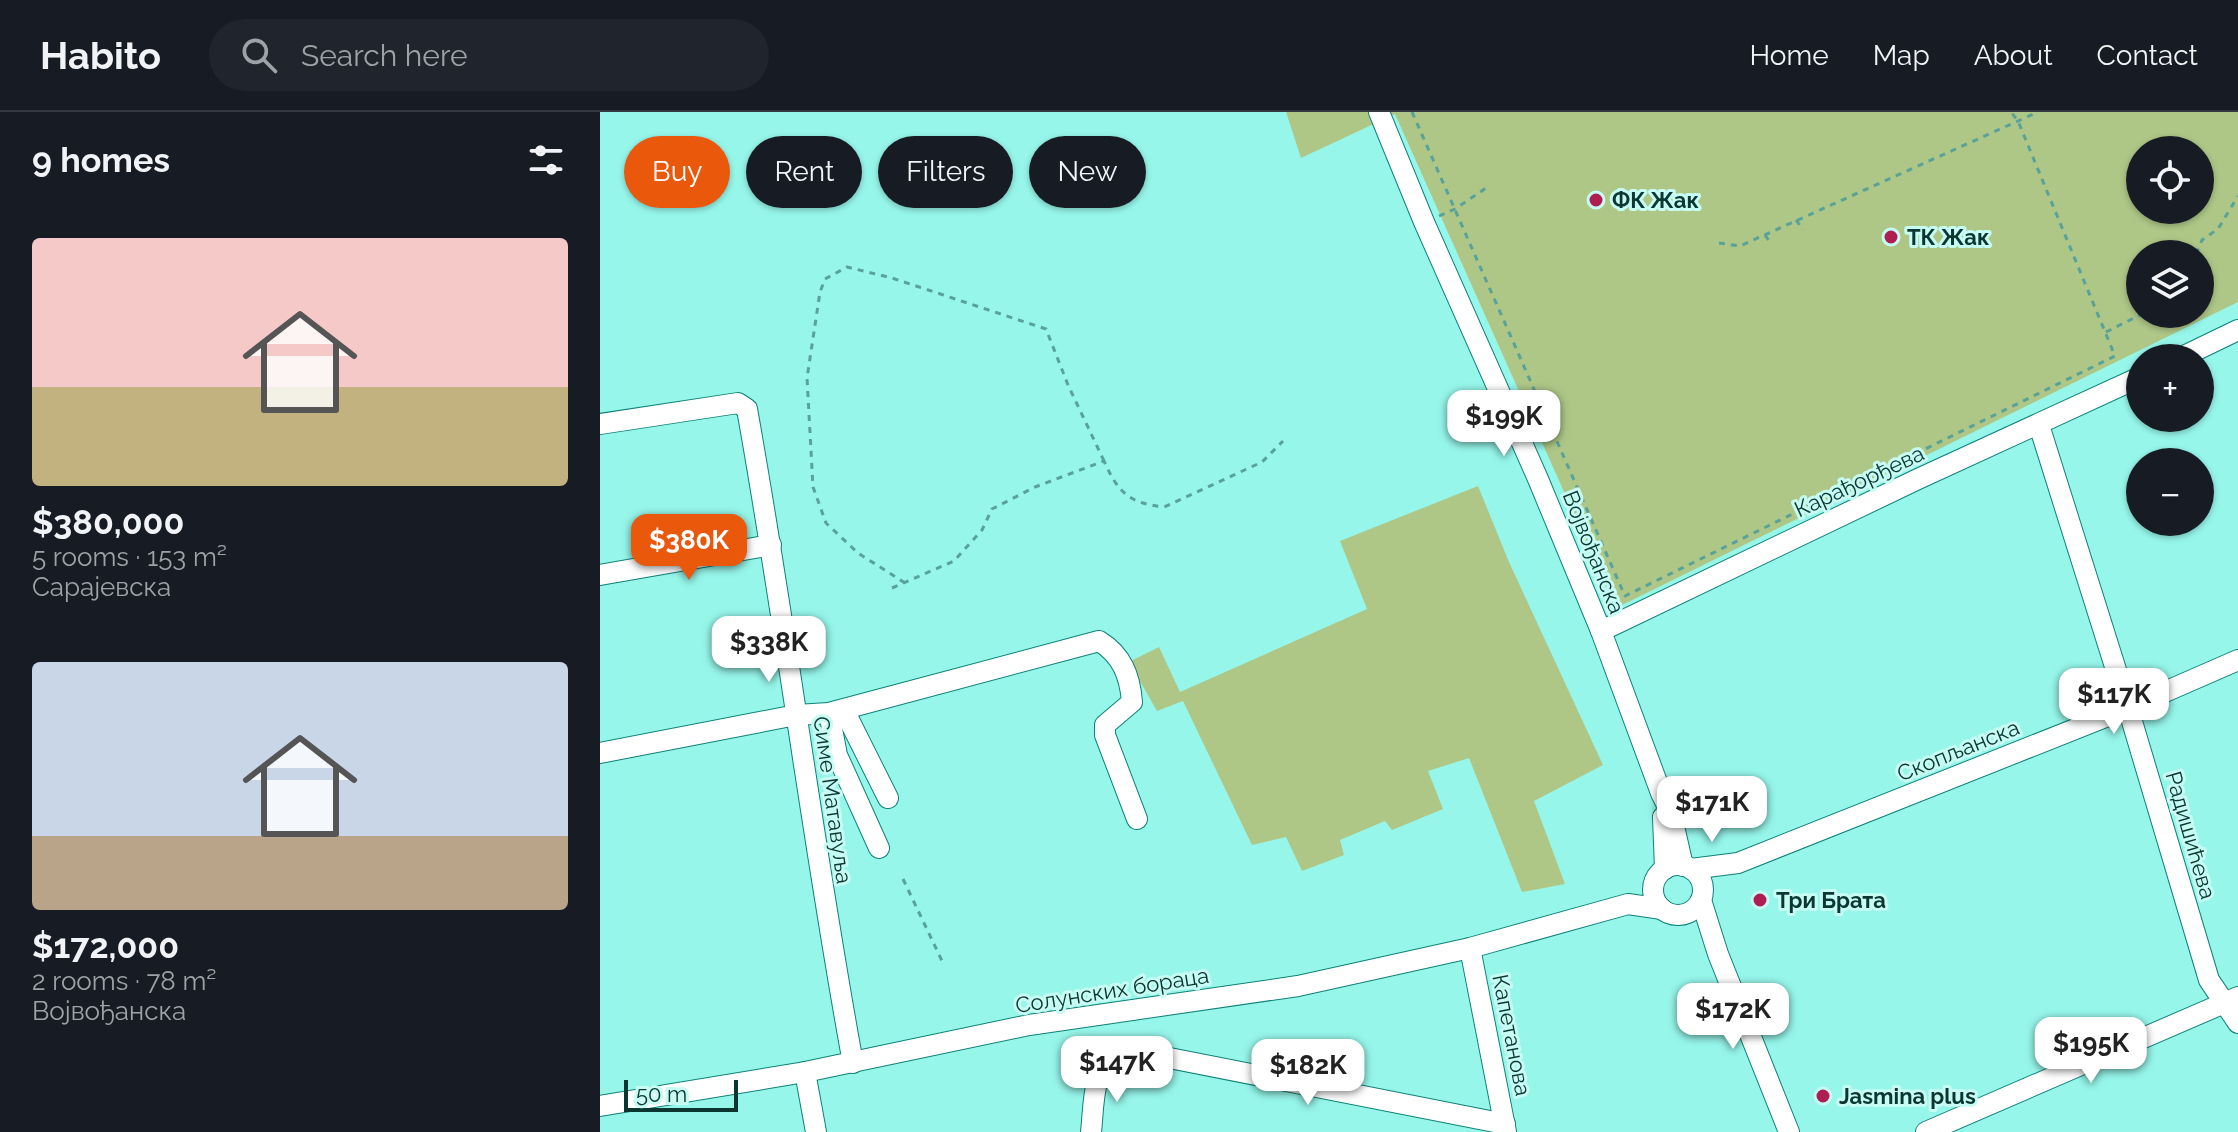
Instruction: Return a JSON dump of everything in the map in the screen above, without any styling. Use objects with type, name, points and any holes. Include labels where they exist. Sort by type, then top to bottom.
[{"type":"street","name":"Војвођанска","points":[[1379,112],[1601,631],[1671,813],[1673,871]]},
{"type":"street","points":[[2209,344],[2238,330]]},
{"type":"street","name":"Карађорђева","points":[[1601,631],[2126,384]]},
{"type":"street","name":"Симе Матавуља","points":[[600,424],[718,404],[743,405],[747,409],[771,545],[832,957],[853,1063]]},
{"type":"street","name":"Радишићева","points":[[2039,425],[2209,980],[2231,1000],[2238,1023]]},
{"type":"street","points":[[600,575],[771,545]]},
{"type":"street","points":[[600,753],[796,715],[836,712],[1099,641],[1112,648],[1121,660],[1131,688],[1132,702],[1105,725],[1105,735],[1137,819]]},
{"type":"street","name":"Скопљанска","points":[[1673,871],[1738,863],[2128,708],[2238,660]]},
{"type":"street","points":[[836,712],[888,798]]},
{"type":"street","points":[[836,712],[837,755],[879,848]]},
{"type":"street","name":"Скопљанска","points":[[1702,894],[1738,863]]},
{"type":"street","points":[[1718,954],[1654,895],[1673,871],[1699,878],[1718,954],[1789,1132]]},
{"type":"street","name":"Солунских бораца","points":[[600,1106],[853,1063],[1029,1025],[1298,986],[1470,948],[1628,904],[1673,871]]},
{"type":"street","points":[[1669,912],[1691,911],[1702,894]]},
{"type":"street","name":"Солунских бораца","points":[[1628,904],[1669,912]]},
{"type":"street","name":"Капетанова","points":[[1470,948],[1506,1128]]},
{"type":"street","points":[[1926,1132],[2231,1000]]},
{"type":"street","points":[[1091,1132],[1098,1079],[1103,1066],[1116,1056],[1144,1053],[1506,1128]]},
{"type":"street","points":[[805,1072],[816,1132]]},
{"type":"path","points":[[1412,112],[1625,596],[2115,356],[2018,121],[2011,112]]},
{"type":"path","points":[[1719,243],[1740,246],[2038,112]]},
{"type":"path","points":[[1424,222],[1455,209],[1489,186]]},
{"type":"path","points":[[2202,240],[2218,229],[2238,196]]},
{"type":"path","points":[[1796,220],[1803,230]]},
{"type":"path","points":[[1765,235],[1771,244]]},
{"type":"path","points":[[905,583],[858,553],[826,523],[813,487],[807,378],[820,292],[825,279],[847,267],[892,278],[1046,329],[1068,385],[1115,485],[1125,495],[1164,507],[1262,462],[1283,441]]},
{"type":"path","points":[[2105,332],[2126,322]]},
{"type":"path","points":[[892,588],[954,561],[982,530],[992,509],[1035,487],[1104,461]]},
{"type":"path","points":[[903,879],[944,965]]},
{"type":"green space","points":[[1286,112],[2238,112],[2238,302],[2214,314],[2214,240],[2126,240],[2126,328],[2185,328],[2153,344],[2126,344],[2126,357],[1616,608],[1395,114],[1301,158]]},
{"type":"green space","points":[[1478,486],[1509,562],[1603,765],[1534,801],[1565,884],[1522,892],[1469,758],[1428,771],[1443,809],[1392,830],[1385,821],[1340,840],[1344,855],[1302,871],[1286,837],[1252,845],[1183,701],[1157,711],[1129,662],[1159,647],[1180,692],[1367,609],[1340,541]]},
{"type":"place","name":"ФК Жак","points":[[1596,200]]},
{"type":"place","name":"ТК Жак","points":[[1891,237]]},
{"type":"place","name":"Три Брата","points":[[1760,900]]},
{"type":"place","name":"Jasmina plus","points":[[1823,1096]]}]
